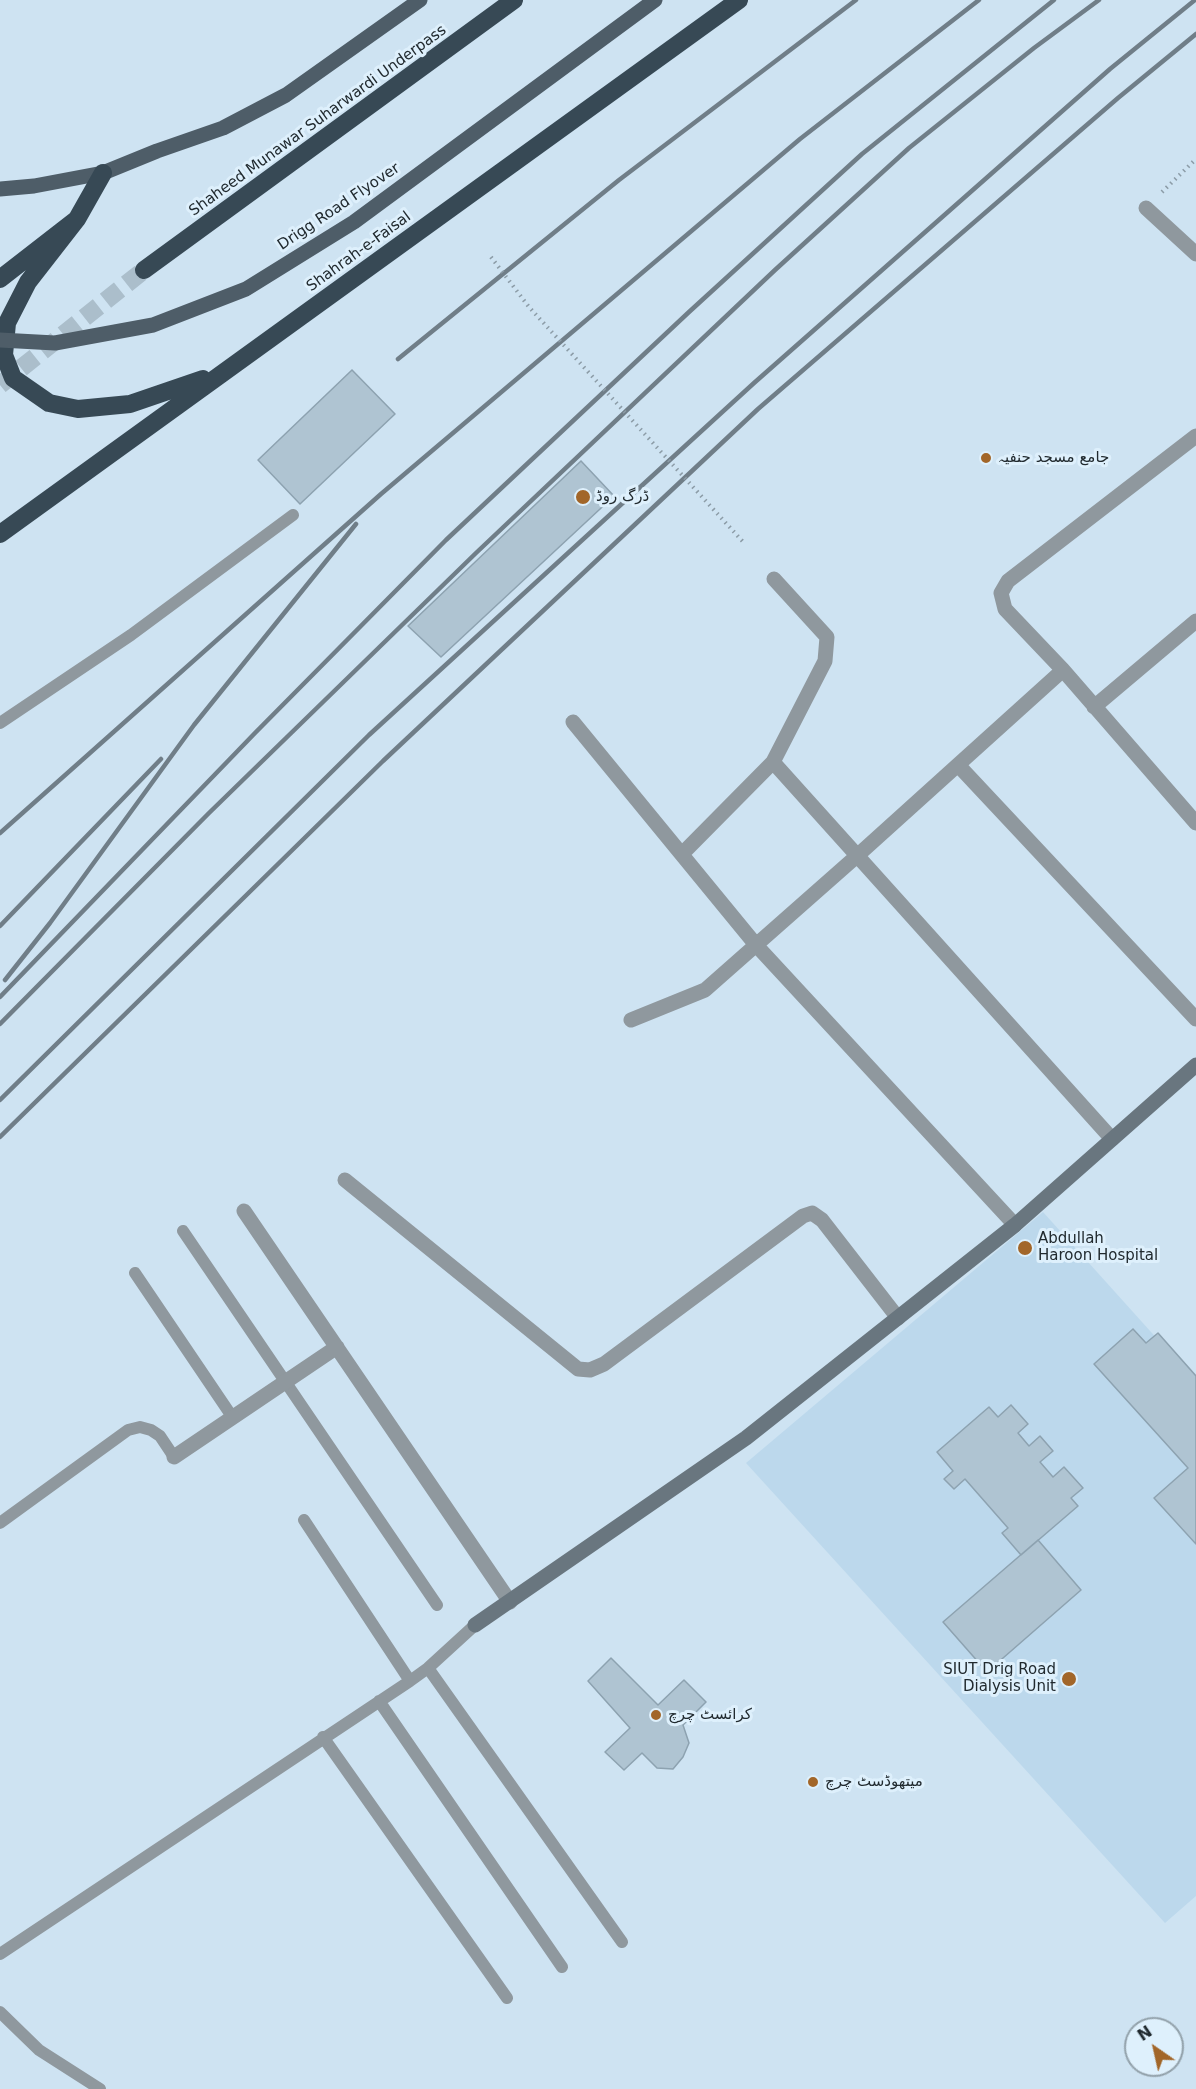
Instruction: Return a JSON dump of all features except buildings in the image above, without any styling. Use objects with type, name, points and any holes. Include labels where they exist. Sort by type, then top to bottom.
[{"type":"highway","name":"Shaheed Munawar Suharwardi Underpass","points":[[144,270],[514,0]]},
{"type":"highway","name":"Shahrah-e-Faisal","points":[[0,534],[739,0]]},
{"type":"highway","points":[[103,173],[77,219],[28,282],[6,322],[4,355],[13,378],[49,404],[78,409],[129,404],[222,372]]},
{"type":"highway","points":[[0,279],[77,219]]},
{"type":"main road","points":[[0,189],[34,186],[103,173],[223,128],[286,94],[420,0]]},
{"type":"main road","name":"Drigg Road Flyover","points":[[0,339],[55,343],[153,325],[246,289],[354,222],[655,0]]},
{"type":"street","points":[[1146,208],[1196,254]]},
{"type":"street","points":[[1194,817],[1063,670],[1005,609],[1001,593],[1008,581],[1196,436]]},
{"type":"street","points":[[682,854],[772,762],[825,661],[827,636],[774,579]]},
{"type":"street","points":[[1094,706],[1196,621]]},
{"type":"street","points":[[631,1020],[705,990],[1063,670]]},
{"type":"street","points":[[573,722],[756,945],[1016,1225]]},
{"type":"street","points":[[772,762],[1112,1139]]},
{"type":"street","points":[[958,765],[1196,1019]]},
{"type":"street","points":[[475,1625],[746,1438],[1016,1225],[1196,1065]]},
{"type":"street","points":[[345,1180],[578,1369],[590,1370],[604,1364],[803,1216],[812,1213],[822,1220],[898,1318]]},
{"type":"street","points":[[244,1211],[510,1602]]},
{"type":"street","points":[[174,1457],[337,1347]]},
{"type":"lane","points":[[0,723],[131,635],[293,515]]},
{"type":"lane","points":[[183,1231],[437,1605]]},
{"type":"lane","points":[[135,1273],[233,1418]]},
{"type":"lane","points":[[0,1523],[128,1430],[140,1427],[151,1430],[160,1436],[174,1457]]},
{"type":"lane","points":[[304,1520],[410,1681]]},
{"type":"lane","points":[[0,1954],[410,1681],[428,1668],[475,1625]]},
{"type":"lane","points":[[428,1668],[622,1942]]},
{"type":"lane","points":[[379,1701],[562,1966]]},
{"type":"lane","points":[[323,1737],[507,1998]]},
{"type":"lane","points":[[0,2012],[39,2050],[100,2089]]},
{"type":"path","points":[[1146,208],[1196,159]]},
{"type":"path","points":[[491,257],[529,307],[745,544]]},
{"type":"shaded area","name":"SIUT Drig Road Dialysis Unit","points":[[1043,1212],[1196,1382],[1196,1896],[1165,1923],[746,1463]]},
{"type":"tunnel","points":[[0,385],[144,270]]},
{"type":"railway","points":[[398,359],[619,180],[856,0]]},
{"type":"railway","points":[[0,833],[381,494],[800,139],[979,0]]},
{"type":"railway","points":[[0,997],[255,733],[446,540],[689,312],[862,154],[1054,0]]},
{"type":"railway","points":[[0,1024],[209,813],[476,553],[775,270],[909,148],[1034,48],[1099,0]]},
{"type":"railway","points":[[0,1100],[369,735],[754,383],[1110,69],[1195,0]]},
{"type":"railway","points":[[0,1137],[383,761],[758,409],[1118,98],[1196,34]]},
{"type":"railway","points":[[5,980],[50,923],[194,725],[356,524]]},
{"type":"railway","points":[[0,926],[161,759]]},
{"type":"place","name":"جامع مسجد حنفیہ","points":[[986,458]]},
{"type":"place","name":"ڈرگ روڈ","points":[[583,497]]},
{"type":"place","name":"Abdullah Haroon Hospital","points":[[1025,1248]]},
{"type":"place","name":"SIUT Drig Road Dialysis Unit","points":[[1069,1679]]},
{"type":"place","name":"کرائسٹ چرچ","points":[[656,1715]]},
{"type":"place","name":"میتھوڈسٹ چرچ","points":[[813,1782]]}]
